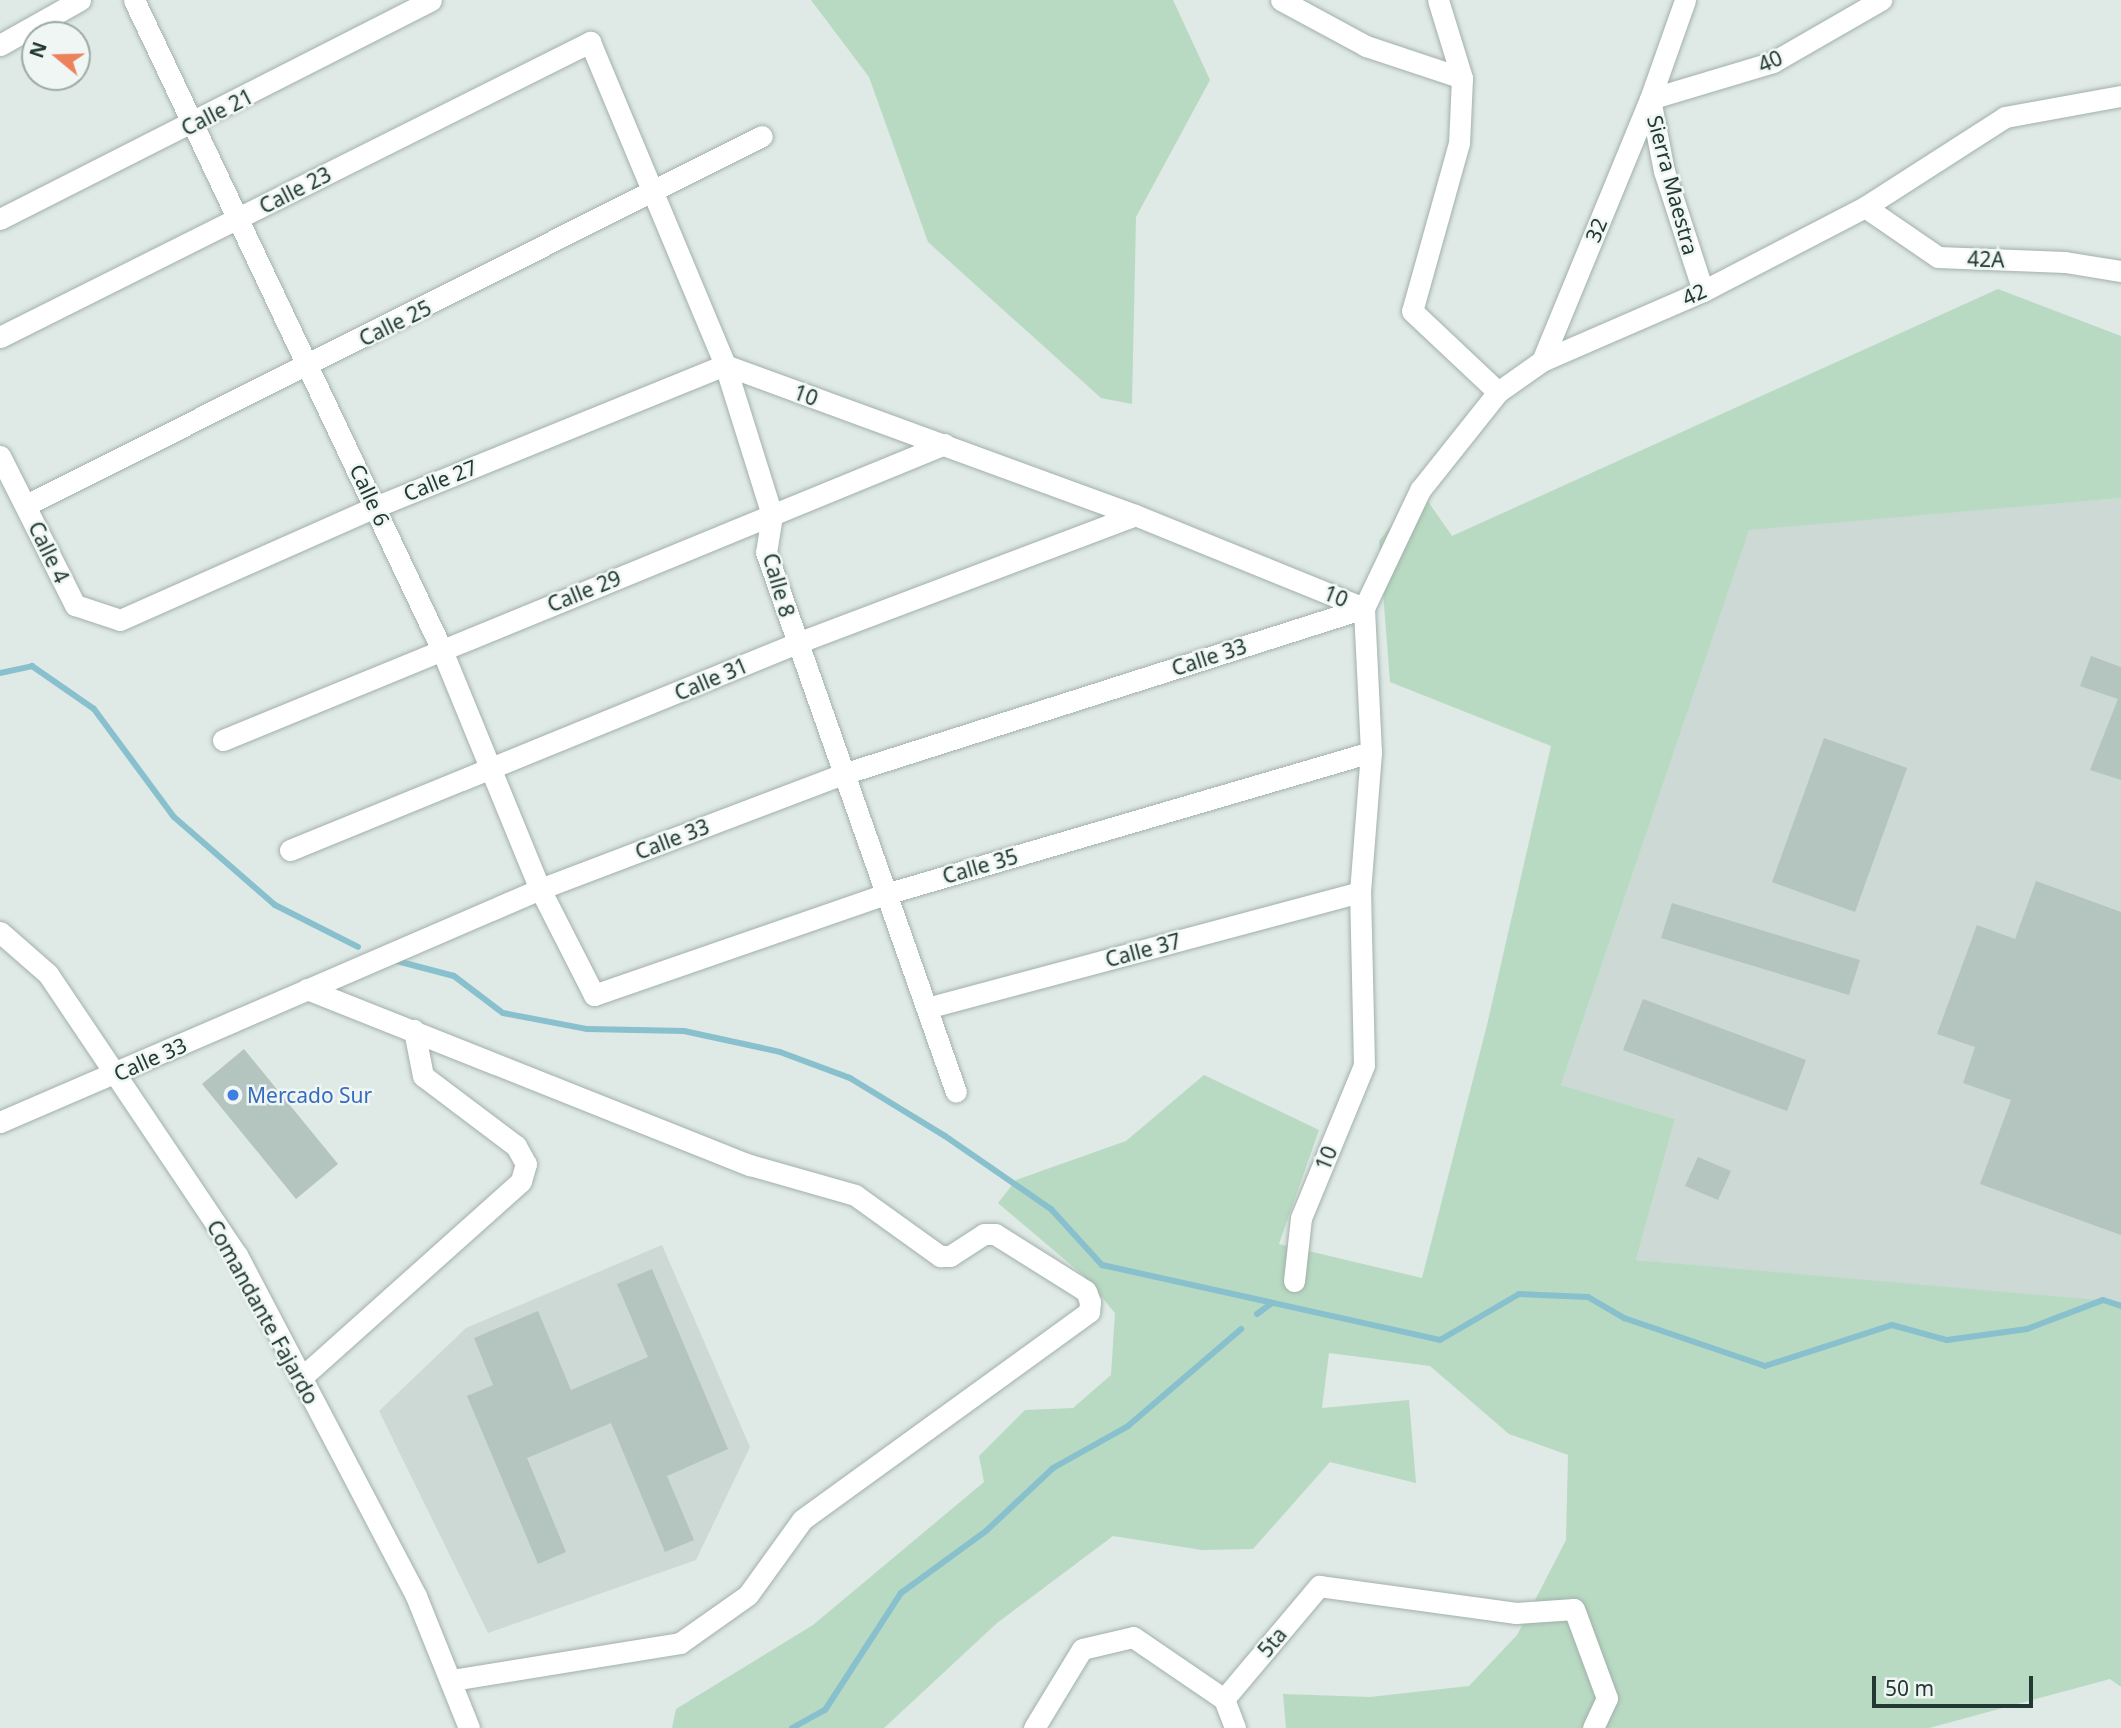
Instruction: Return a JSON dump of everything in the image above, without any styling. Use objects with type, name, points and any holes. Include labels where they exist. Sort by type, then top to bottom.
[{"type":"street","points":[[0,45],[80,0]]},
{"type":"street","name":"Calle 6","points":[[134,0],[376,507],[494,771],[540,889],[594,995]]},
{"type":"street","name":"Calle 21","points":[[0,219],[192,125],[431,0]]},
{"type":"street","points":[[1281,0],[1366,46],[1462,78]]},
{"type":"street","points":[[1438,0],[1462,78],[1459,143],[1412,310],[1498,392]]},
{"type":"street","name":"Sierra Maestra","points":[[1685,0],[1650,99],[1664,171],[1703,291]]},
{"type":"street","name":"40","points":[[1650,99],[1773,62],[1881,0]]},
{"type":"street","name":"Calle 8","points":[[590,42],[725,365],[772,515],[766,552],[843,774],[889,893],[956,1092]]},
{"type":"street","name":"Calle 23","points":[[0,337],[590,42]]},
{"type":"street","name":"42","points":[[1364,608],[1420,490],[1498,392],[1542,361],[1703,291],[1865,207],[2004,117],[2121,96]]},
{"type":"street","name":"32","points":[[1542,361],[1650,99]]},
{"type":"street","name":"Calle 25","points":[[26,505],[655,193],[761,136]]},
{"type":"street","name":"42A","points":[[1865,207],[1938,257],[2065,262],[2121,271]]},
{"type":"street","name":"10","points":[[725,365],[1135,514],[1364,608],[1371,752],[1360,892],[1364,1065],[1301,1218],[1294,1281]]},
{"type":"street","name":"Calle 27","points":[[120,620],[376,507],[725,365]]},
{"type":"street","name":"Calle 29","points":[[223,740],[945,444]]},
{"type":"street","name":"Calle 4","points":[[0,456],[75,605],[120,620]]},
{"type":"street","name":"Calle 31","points":[[290,850],[494,771],[797,643],[1135,514]]},
{"type":"street","name":"Calle 33","points":[[0,1122],[540,889],[843,774],[1364,608]]},
{"type":"street","name":"Calle 35","points":[[594,995],[889,893],[1371,752]]},
{"type":"street","name":"Calle 37","points":[[926,1008],[1360,892]]},
{"type":"street","name":"Comandante Fajardo","points":[[0,932],[48,974],[237,1255],[416,1596],[469,1728]]},
{"type":"street","points":[[307,989],[750,1165],[855,1195],[940,1256],[950,1256],[984,1234],[995,1234],[1086,1291],[1090,1302],[1089,1312],[802,1520],[748,1595],[680,1643],[451,1680]]},
{"type":"street","points":[[301,1378],[521,1181],[526,1164],[516,1146],[423,1076],[414,1030]]},
{"type":"street","name":"5ta","points":[[1224,1699],[1319,1586],[1516,1613],[1574,1609],[1607,1698],[1594,1728]]},
{"type":"street","points":[[1034,1728],[1082,1649],[1133,1637],[1224,1699],[1235,1728]]},
{"type":"shaded area","points":[[2121,498],[2121,1305],[1636,1260],[1675,1119],[1561,1085],[1749,529]]},
{"type":"shaded area","points":[[662,1245],[750,1447],[696,1560],[488,1633],[379,1411],[466,1328]]},
{"type":"green space","points":[[811,0],[1173,0],[1210,80],[1136,217],[1132,404],[1101,398],[928,242],[869,77]]},
{"type":"green space","points":[[1998,289],[2121,336],[2121,498],[1749,530],[1561,1085],[1675,1119],[1636,1260],[2121,1302],[2121,1687],[2110,1679],[1929,1728],[1286,1728],[1283,1694],[1370,1697],[1469,1686],[1517,1635],[1566,1540],[1568,1455],[1509,1434],[1430,1366],[1329,1353],[1322,1408],[1409,1400],[1416,1483],[1330,1462],[1253,1549],[1202,1550],[1113,1536],[997,1623],[884,1728],[672,1728],[676,1709],[813,1625],[984,1482],[979,1456],[1025,1410],[1073,1408],[1111,1375],[1115,1313],[1084,1276],[998,1203],[1016,1180],[1126,1141],[1204,1075],[1319,1130],[1279,1244],[1422,1278],[1487,1025],[1551,746],[1390,682],[1379,541],[1420,490],[1452,536]]},
{"type":"building","points":[[2091,656],[2121,667],[2121,780],[2090,770],[2118,699],[2080,686]]},
{"type":"building","points":[[1824,738],[1907,768],[1855,912],[1772,882]]},
{"type":"building","points":[[2036,881],[2121,912],[2121,1235],[1980,1184],[2011,1100],[1963,1083],[1975,1047],[1937,1034],[1977,925],[2015,939]]},
{"type":"building","points":[[1672,903],[1860,960],[1849,995],[1661,938]]},
{"type":"building","points":[[1643,999],[1806,1060],[1787,1111],[1623,1050]]},
{"type":"building","points":[[244,1049],[338,1164],[296,1199],[202,1084]]},
{"type":"building","points":[[1698,1157],[1731,1171],[1718,1200],[1685,1186]]},
{"type":"building","points":[[652,1269],[728,1449],[667,1476],[694,1540],[665,1552],[611,1423],[527,1458],[566,1552],[538,1564],[467,1396],[493,1385],[474,1338],[538,1311],[571,1390],[648,1357],[617,1284]]},
{"type":"waterway","points":[[0,673],[32,666],[94,709],[174,817],[275,905],[358,947]]},
{"type":"waterway","points":[[393,960],[454,976],[503,1013],[587,1029],[684,1031],[780,1052],[850,1078],[945,1136],[1051,1209],[1102,1265],[1440,1340],[1519,1294],[1588,1297],[1624,1318],[1765,1366],[1892,1325],[1947,1340],[2027,1329],[2103,1300],[2121,1306]]},
{"type":"waterway","points":[[1257,1314],[1272,1303]]},
{"type":"waterway","points":[[792,1728],[825,1710],[901,1593],[986,1531],[1053,1468],[1128,1426],[1241,1329]]},
{"type":"place","name":"Mercado Sur","points":[[233,1095]]}]
